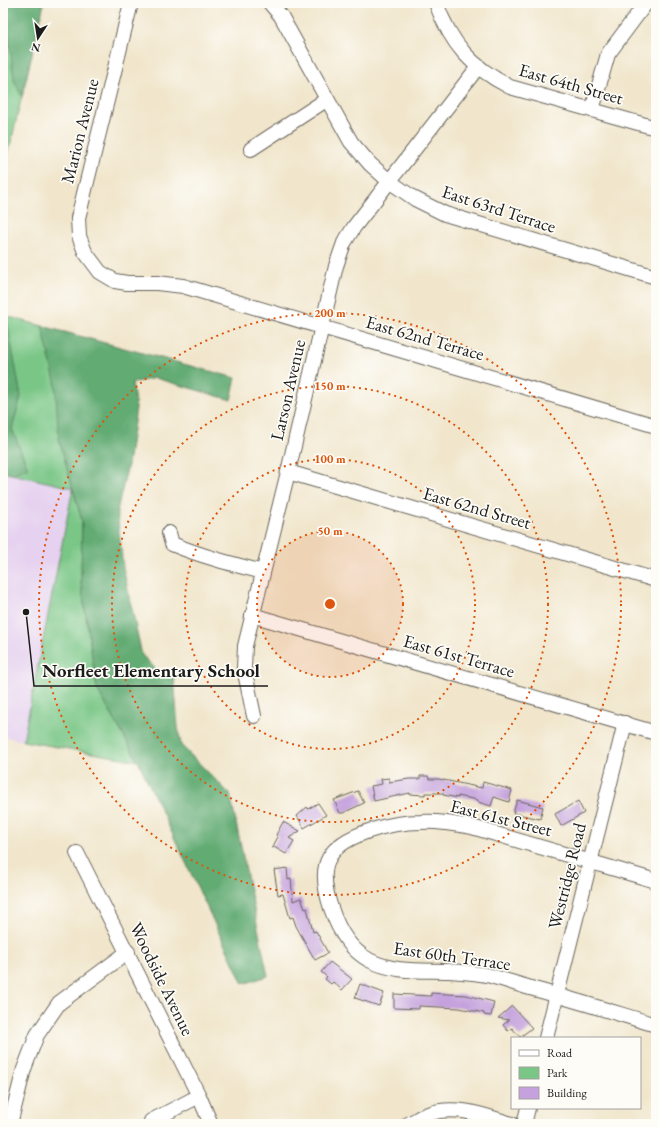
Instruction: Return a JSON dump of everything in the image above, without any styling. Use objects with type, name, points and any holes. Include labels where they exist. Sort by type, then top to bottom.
[{"type":"street","name":"Marion Avenue","points":[[95,265],[85,252],[79,236],[78,218],[131,3]]},
{"type":"street","name":"East 63rd Terrace","points":[[270,3],[281,16],[350,142],[370,164],[389,181],[415,199],[445,214],[656,277]]},
{"type":"street","name":"East 64th Street","points":[[436,3],[443,21],[460,48],[478,67],[492,78],[510,87],[656,128]]},
{"type":"street","points":[[592,110],[608,54],[645,3]]},
{"type":"street","name":"Larson Avenue","points":[[254,716],[244,668],[245,646],[288,472],[336,266],[344,243],[354,227],[478,67]]},
{"type":"street","points":[[251,150],[326,100]]},
{"type":"street","name":"East 62nd Terrace","points":[[95,265],[100,272],[115,281],[183,286],[656,426]]},
{"type":"street","name":"East 62nd Street","points":[[288,472],[656,580]]},
{"type":"street","points":[[169,533],[172,544],[227,563],[263,572]]},
{"type":"street","name":"East 61st Terrace","points":[[252,615],[656,732]]},
{"type":"street","name":"Westridge Road","points":[[546,1037],[625,723]]},
{"type":"street","name":"East 61st Street","points":[[326,868],[329,858],[337,849],[353,836],[389,825],[421,822],[447,822],[472,827],[656,881]]},
{"type":"street","name":"Woodside Avenue","points":[[78,853],[199,1096],[211,1124]]},
{"type":"street","name":"East 60th Terrace","points":[[326,868],[325,879],[327,895],[336,923],[349,945],[368,959],[380,965],[398,970],[450,971],[490,976],[656,1025]]},
{"type":"street","points":[[10,1124],[24,1069],[37,1035],[59,1003],[128,952]]},
{"type":"street","points":[[151,1121],[199,1096]]},
{"type":"street","points":[[524,1124],[528,1109]]},
{"type":"street","points":[[408,1124],[428,1114],[453,1110],[468,1111],[512,1124]]},
{"type":"shaded area","points":[[3,472],[73,488],[23,741],[3,736]]},
{"type":"green space","points":[[3,3],[44,3],[4,172],[6,316],[97,341],[73,488],[3,471]]},
{"type":"green space","points":[[5,3],[44,3],[22,97],[14,80]]},
{"type":"green space","points":[[3,162],[6,316],[21,396],[12,429],[28,468],[11,474],[3,472]]},
{"type":"green space","points":[[42,326],[236,378],[231,400],[155,378],[132,383],[136,408],[128,465],[117,511],[123,567],[142,655],[164,677],[174,677],[181,745],[230,794],[268,976],[243,984],[138,761],[97,689],[81,583],[82,521],[59,440],[55,381]]},
{"type":"green space","points":[[73,488],[82,521],[81,583],[97,689],[138,761],[23,741]]},
{"type":"building","points":[[420,776],[428,776],[429,779],[439,779],[482,788],[483,782],[512,790],[509,802],[494,797],[491,806],[478,802],[478,800],[443,795],[443,793],[425,793],[425,795],[409,794],[410,793],[374,801],[371,786],[382,784],[381,779],[389,778],[389,782],[420,779]]},
{"type":"building","points":[[358,791],[364,803],[340,813],[334,800]]},
{"type":"building","points":[[517,800],[543,807],[540,819],[513,813]]},
{"type":"building","points":[[578,801],[584,813],[561,826],[555,814]]},
{"type":"building","points":[[318,803],[326,815],[304,828],[297,816],[307,807],[308,809]]},
{"type":"building","points":[[283,822],[300,831],[289,838],[294,841],[286,854],[274,847],[272,848],[278,837],[276,835]]},
{"type":"building","points":[[287,868],[288,880],[291,879],[293,901],[301,898],[305,909],[307,908],[313,932],[316,931],[328,953],[315,960],[296,926],[293,917],[290,918],[283,894],[278,895],[274,870]]},
{"type":"building","points":[[330,962],[352,979],[342,990],[333,982],[331,984],[325,979],[327,977],[321,972]]},
{"type":"building","points":[[360,984],[384,993],[379,1006],[355,998]]},
{"type":"building","points":[[431,993],[466,995],[494,1002],[491,1016],[484,1015],[484,1013],[459,1008],[419,1006],[419,1009],[394,1008],[394,994],[431,996]]},
{"type":"building","points":[[512,1006],[532,1028],[520,1037],[512,1028],[508,1031],[503,1025],[509,1020],[498,1018]]},
{"type":"place","name":"Norfleet Elementary School","points":[[26,612]]}]
